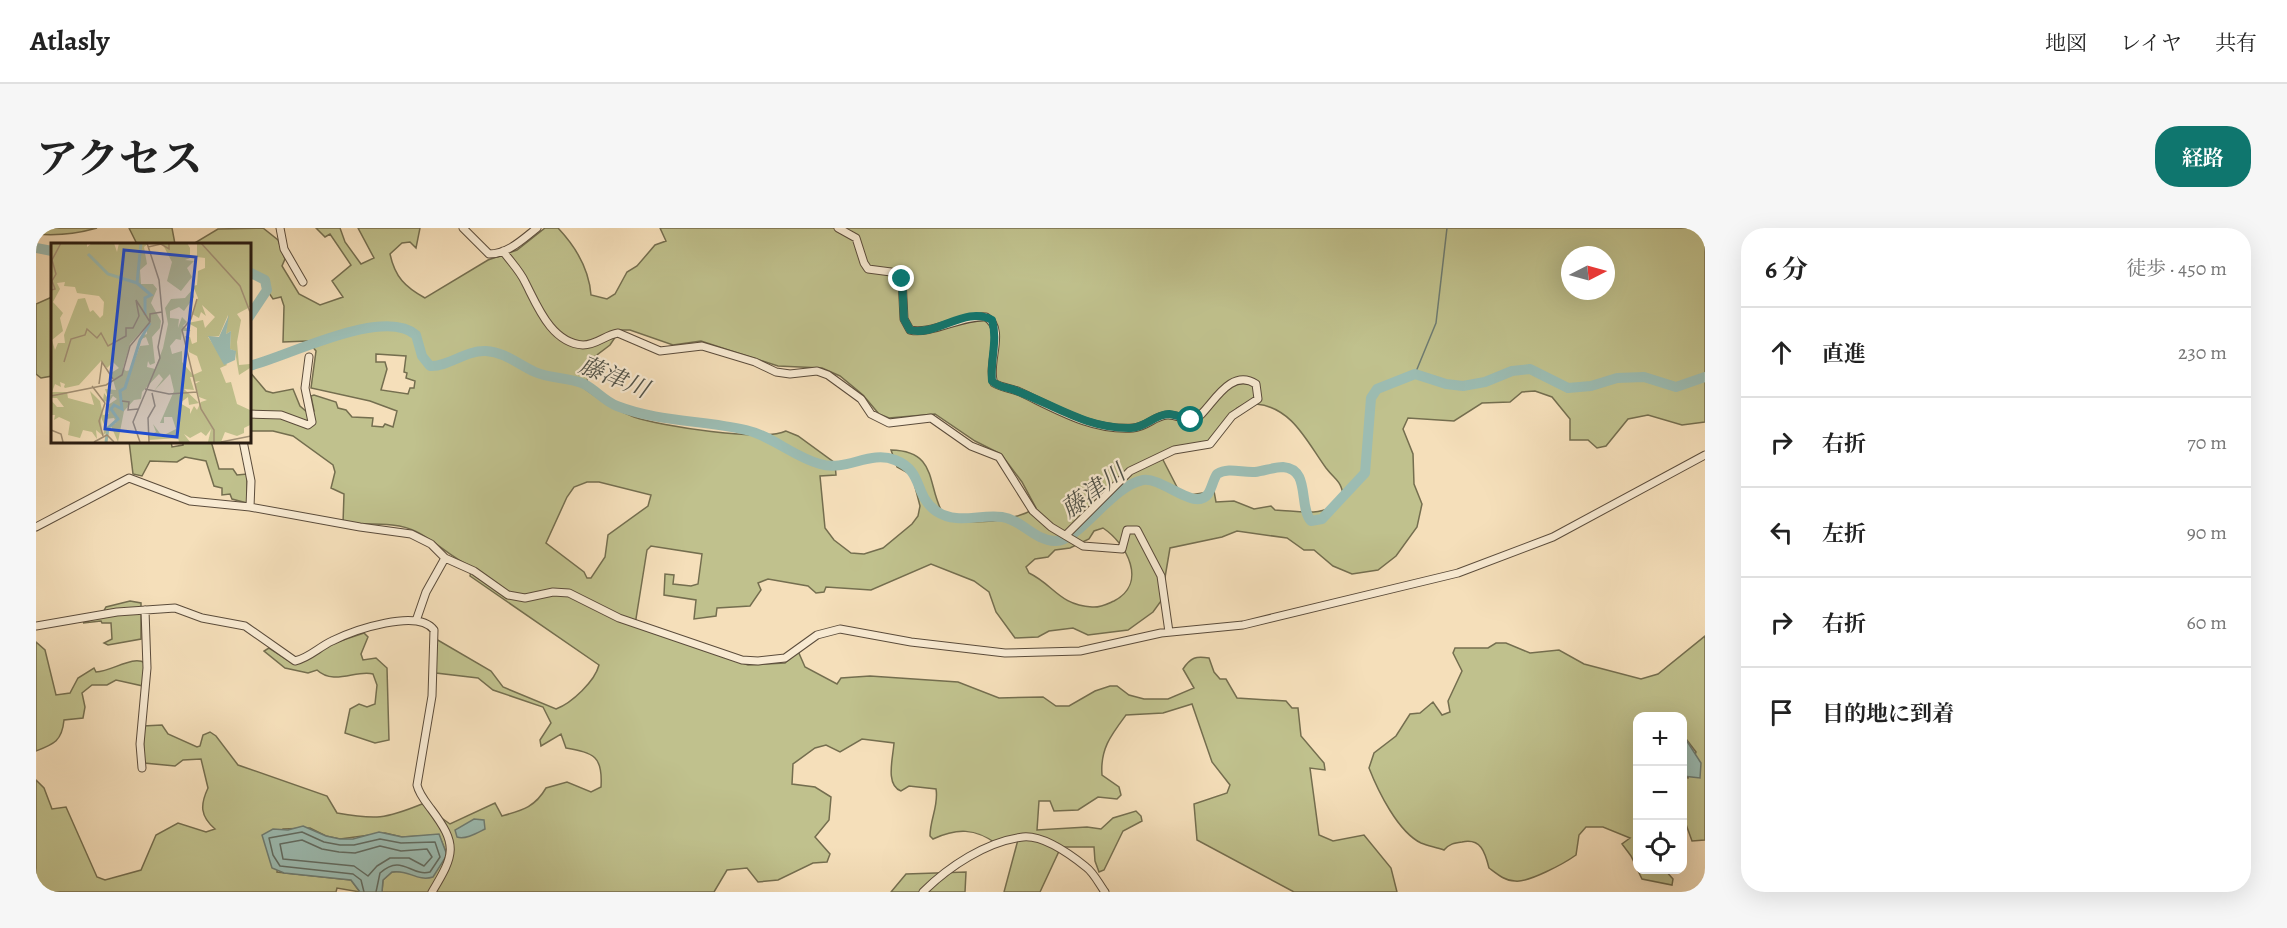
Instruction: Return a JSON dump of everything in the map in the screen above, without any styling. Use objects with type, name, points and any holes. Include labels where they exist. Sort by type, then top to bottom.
[{"type":"street","points":[[280,228],[284,249],[303,282]]},
{"type":"street","points":[[463,228],[489,254],[503,251],[537,228]]},
{"type":"street","points":[[838,228],[856,238],[868,269],[891,272],[902,279],[904,319],[910,330],[922,330],[962,319],[986,317],[993,325],[995,344],[991,374],[994,383],[1016,390],[1070,417],[1107,427],[1132,428],[1143,427],[1157,417],[1168,414],[1191,420],[1199,417],[1212,398],[1223,388],[1245,381],[1256,384],[1258,399],[1232,416],[1210,444],[1174,450],[1130,471],[1066,535]]},
{"type":"street","points":[[503,251],[525,281],[531,298],[552,328],[573,342],[594,344],[618,333],[660,351],[702,346],[754,362],[776,372],[790,374],[817,372],[828,375],[861,399],[871,414],[890,423],[931,418],[970,446],[999,456],[1033,511],[1045,523],[1091,549],[1122,549],[1127,530],[1137,530],[1161,576],[1170,632]]},
{"type":"street","points":[[250,414],[281,415],[308,424],[312,422],[305,388],[309,357]]},
{"type":"street","points":[[243,442],[252,487],[250,507]]},
{"type":"street","points":[[36,527],[129,478],[190,501],[250,507],[360,527],[403,531],[431,544],[445,558],[474,572],[508,595],[525,598],[553,592],[569,593],[619,618],[742,660],[785,658],[817,635],[840,629],[910,642],[1005,653],[1080,651],[1170,632],[1243,625],[1458,573],[1553,537],[1705,455]]},
{"type":"street","points":[[417,618],[426,592],[445,558]]},
{"type":"street","points":[[36,626],[117,612],[175,608],[202,618],[245,626],[295,661],[333,640],[383,624],[417,618],[434,630],[432,696],[418,789],[445,828],[452,844],[447,865],[432,892]]},
{"type":"street","points":[[142,768],[140,744],[147,668],[145,610]]},
{"type":"street","points":[[923,892],[958,862],[1024,837],[1040,840],[1088,868],[1105,892]]},
{"type":"green space","points":[[36,228],[97,228],[52,235],[36,234]]},
{"type":"green space","points":[[129,228],[172,228],[175,243],[136,243]]},
{"type":"green space","points":[[263,228],[278,240],[285,259],[282,266],[299,294],[320,305],[343,297],[332,281],[351,265],[330,234],[325,237],[316,228],[340,228],[345,242],[361,264],[374,258],[358,228],[420,228],[416,248],[410,242],[402,243],[390,254],[398,275],[412,290],[425,298],[488,260],[517,250],[545,228],[558,228],[580,259],[588,276],[591,295],[607,299],[615,294],[627,272],[637,266],[655,245],[666,241],[660,228],[1705,228],[1705,422],[1682,425],[1648,415],[1628,419],[1606,446],[1597,448],[1588,440],[1570,440],[1570,419],[1552,397],[1535,391],[1522,392],[1510,402],[1482,403],[1454,421],[1408,418],[1403,429],[1413,454],[1414,484],[1422,504],[1417,527],[1396,556],[1378,570],[1352,574],[1333,566],[1314,550],[1304,550],[1287,538],[1237,531],[1222,537],[1170,548],[1161,601],[1153,612],[1128,630],[1088,635],[1073,628],[1049,631],[1038,637],[1015,638],[996,612],[989,592],[974,581],[931,564],[871,590],[826,587],[824,592],[816,593],[808,586],[768,579],[758,583],[761,590],[750,606],[717,608],[716,616],[694,619],[696,600],[664,595],[665,574],[674,575],[673,584],[691,586],[698,584],[702,554],[651,546],[647,550],[635,625],[748,665],[785,663],[798,651],[805,667],[837,684],[841,678],[870,676],[958,682],[999,698],[1043,697],[1056,706],[1069,706],[1095,691],[1110,686],[1117,686],[1129,695],[1144,699],[1168,699],[1194,688],[1183,669],[1191,660],[1197,657],[1209,658],[1214,672],[1220,679],[1226,679],[1237,698],[1286,701],[1292,708],[1298,708],[1301,736],[1324,763],[1325,770],[1310,768],[1319,835],[1333,841],[1364,835],[1391,868],[1397,892],[1294,892],[1197,840],[1194,804],[1227,793],[1230,785],[1212,762],[1192,704],[1163,713],[1126,715],[1108,743],[1102,766],[1102,775],[1119,787],[1121,795],[1117,799],[1098,797],[1078,810],[1054,811],[1050,801],[1039,801],[1037,830],[1087,827],[1101,829],[1113,818],[1136,811],[1142,821],[1123,831],[1104,870],[1099,872],[1094,847],[1061,847],[1040,892],[1004,892],[1019,836],[997,844],[981,835],[966,831],[950,833],[933,839],[930,836],[936,789],[909,786],[901,791],[896,788],[891,777],[894,743],[862,739],[840,752],[826,745],[815,748],[793,764],[792,784],[815,787],[831,797],[829,820],[815,837],[830,854],[827,862],[813,863],[778,880],[758,882],[747,868],[727,870],[714,892],[382,892],[383,880],[392,872],[402,871],[427,875],[439,866],[447,855],[439,835],[402,837],[385,833],[340,839],[326,836],[310,828],[283,829],[277,872],[351,880],[360,892],[337,888],[336,892],[36,892],[36,780],[44,788],[52,809],[66,807],[97,877],[105,880],[141,870],[156,835],[178,823],[206,832],[215,829],[206,820],[203,810],[208,788],[201,759],[183,760],[175,766],[144,763],[143,726],[162,725],[168,734],[197,747],[200,746],[203,735],[210,732],[216,736],[238,765],[327,796],[337,813],[350,815],[380,817],[422,804],[450,824],[495,803],[502,816],[516,812],[533,804],[546,788],[567,782],[591,792],[601,787],[600,769],[595,758],[590,754],[566,748],[561,734],[541,746],[540,740],[551,723],[543,707],[493,690],[478,678],[436,673],[433,657],[436,639],[491,671],[503,687],[556,709],[582,691],[593,678],[599,665],[470,576],[472,567],[424,536],[400,526],[343,523],[344,494],[331,488],[335,472],[333,465],[293,436],[273,431],[250,431],[250,372],[266,391],[273,393],[293,389],[300,406],[308,413],[314,411],[311,396],[314,395],[336,402],[338,408],[346,410],[352,417],[373,418],[372,426],[383,427],[385,424],[393,427],[397,411],[370,401],[311,388],[316,351],[308,341],[283,342],[284,306],[281,297],[273,299],[269,293],[267,281],[250,270],[250,243],[195,243],[218,229]],"holes":[[[620,330],[630,330],[673,345],[701,341],[778,366],[822,368],[840,376],[863,395],[879,414],[889,418],[935,414],[975,441],[1001,454],[1022,482],[1036,508],[1015,517],[992,521],[969,522],[946,519],[925,464],[918,457],[907,452],[891,450],[897,467],[912,475],[920,506],[918,516],[912,524],[883,548],[864,554],[851,553],[834,540],[825,528],[820,476],[836,475],[835,463],[798,436],[786,431],[774,434],[735,434],[665,425],[627,414],[608,405],[585,389],[593,358],[610,345]],[[376,354],[406,356],[404,372],[407,373],[406,378],[415,381],[414,388],[410,388],[408,394],[381,390],[387,369],[385,362],[376,362]],[[1252,400],[1256,404],[1279,412],[1297,427],[1338,482],[1344,499],[1328,509],[1303,512],[1275,510],[1271,506],[1254,509],[1234,501],[1216,502],[1214,491],[1190,495],[1178,489],[1160,454],[1189,444],[1205,444],[1237,408]],[[587,482],[599,482],[651,495],[648,506],[608,535],[605,557],[591,578],[587,578],[584,572],[546,543],[567,497],[574,487]],[[1103,528],[1112,535],[1126,553],[1132,574],[1130,584],[1114,601],[1095,607],[1072,603],[1029,573],[1026,567],[1035,559],[1048,557],[1055,550],[1070,548],[1089,539],[1094,531]]]},
{"type":"green space","points":[[51,297],[51,376],[41,378],[36,374],[36,304]]},
{"type":"green space","points":[[129,442],[171,442],[172,447],[183,445],[183,442],[211,442],[219,469],[233,469],[237,475],[247,474],[247,503],[232,499],[230,494],[222,495],[222,488],[214,486],[206,461],[185,457],[177,462],[150,461],[142,476],[133,474]]},
{"type":"green space","points":[[130,601],[141,603],[141,639],[108,645],[104,643],[112,639],[111,623],[101,621],[83,623],[101,616],[106,607]]},
{"type":"green space","points":[[364,633],[368,637],[361,654],[363,660],[376,658],[387,668],[389,740],[375,743],[345,733],[350,709],[359,704],[367,707],[375,704],[377,685],[373,674],[331,677],[317,670],[308,673],[285,668],[264,651],[269,648],[292,663],[334,643]]},
{"type":"green space","points":[[1705,636],[1705,840],[1692,841],[1687,827],[1687,778],[1696,752],[1687,740],[1687,712],[1633,712],[1633,860],[1622,844],[1630,838],[1603,827],[1586,827],[1579,835],[1576,855],[1546,872],[1521,881],[1508,880],[1489,868],[1484,852],[1474,842],[1454,843],[1444,850],[1413,838],[1404,830],[1390,810],[1369,768],[1374,753],[1396,736],[1410,714],[1420,713],[1433,702],[1442,715],[1450,712],[1448,701],[1462,671],[1453,653],[1455,648],[1488,648],[1496,643],[1506,643],[1530,653],[1559,650],[1584,664],[1641,679],[1658,674]]},
{"type":"green space","points":[[36,642],[45,650],[56,695],[70,693],[78,678],[94,668],[96,672],[102,671],[135,661],[145,663],[143,686],[116,680],[107,685],[92,685],[82,693],[85,707],[83,718],[64,720],[61,733],[56,741],[36,751]]},
{"type":"green space","points":[[966,872],[965,892],[891,892],[906,874]]},
{"type":"green space","points":[[1640,874],[1669,874],[1673,879],[1672,885],[1642,879]]},
{"type":"water","points":[[1687,741],[1701,763],[1700,778],[1687,776]]},
{"type":"water","points":[[474,819],[484,820],[485,829],[467,837],[457,837],[455,830]]},
{"type":"water","points":[[303,826],[326,836],[340,839],[353,839],[379,832],[402,837],[439,834],[447,855],[433,877],[422,878],[403,872],[392,872],[383,880],[382,892],[360,892],[351,880],[284,873],[272,868],[262,835],[273,829],[288,830]]},
{"type":"waterway","points":[[1415,374],[1436,323],[1447,228]]},
{"type":"waterway","name":"藤津川","points":[[36,248],[51,251]]},
{"type":"waterway","name":"藤津川","points":[[250,272],[265,280],[267,290],[250,316]]},
{"type":"waterway","name":"藤津川","points":[[250,366],[359,330],[382,326],[401,328],[416,335],[422,356],[430,366],[444,364],[478,351],[493,352],[541,374],[584,384],[617,406],[664,418],[746,430],[820,464],[830,466],[876,458],[895,460],[911,470],[924,498],[936,511],[960,518],[1002,517],[1016,522],[1041,537],[1055,541],[1074,533],[1131,484],[1151,480],[1195,499],[1208,494],[1217,474],[1226,471],[1255,472],[1283,467],[1292,469],[1301,481],[1305,507],[1311,521],[1322,519],[1365,473],[1371,398],[1377,389],[1415,374],[1446,384],[1463,386],[1485,382],[1512,371],[1530,369],[1568,388],[1591,386],[1617,378],[1644,377],[1676,387],[1705,377]]},
{"type":"route","points":[[902,279],[904,319],[910,330],[922,330],[980,316],[992,320],[995,344],[991,374],[992,381],[996,385],[1016,390],[1070,417],[1107,427],[1143,427],[1157,417],[1168,414],[1191,420]]}]
